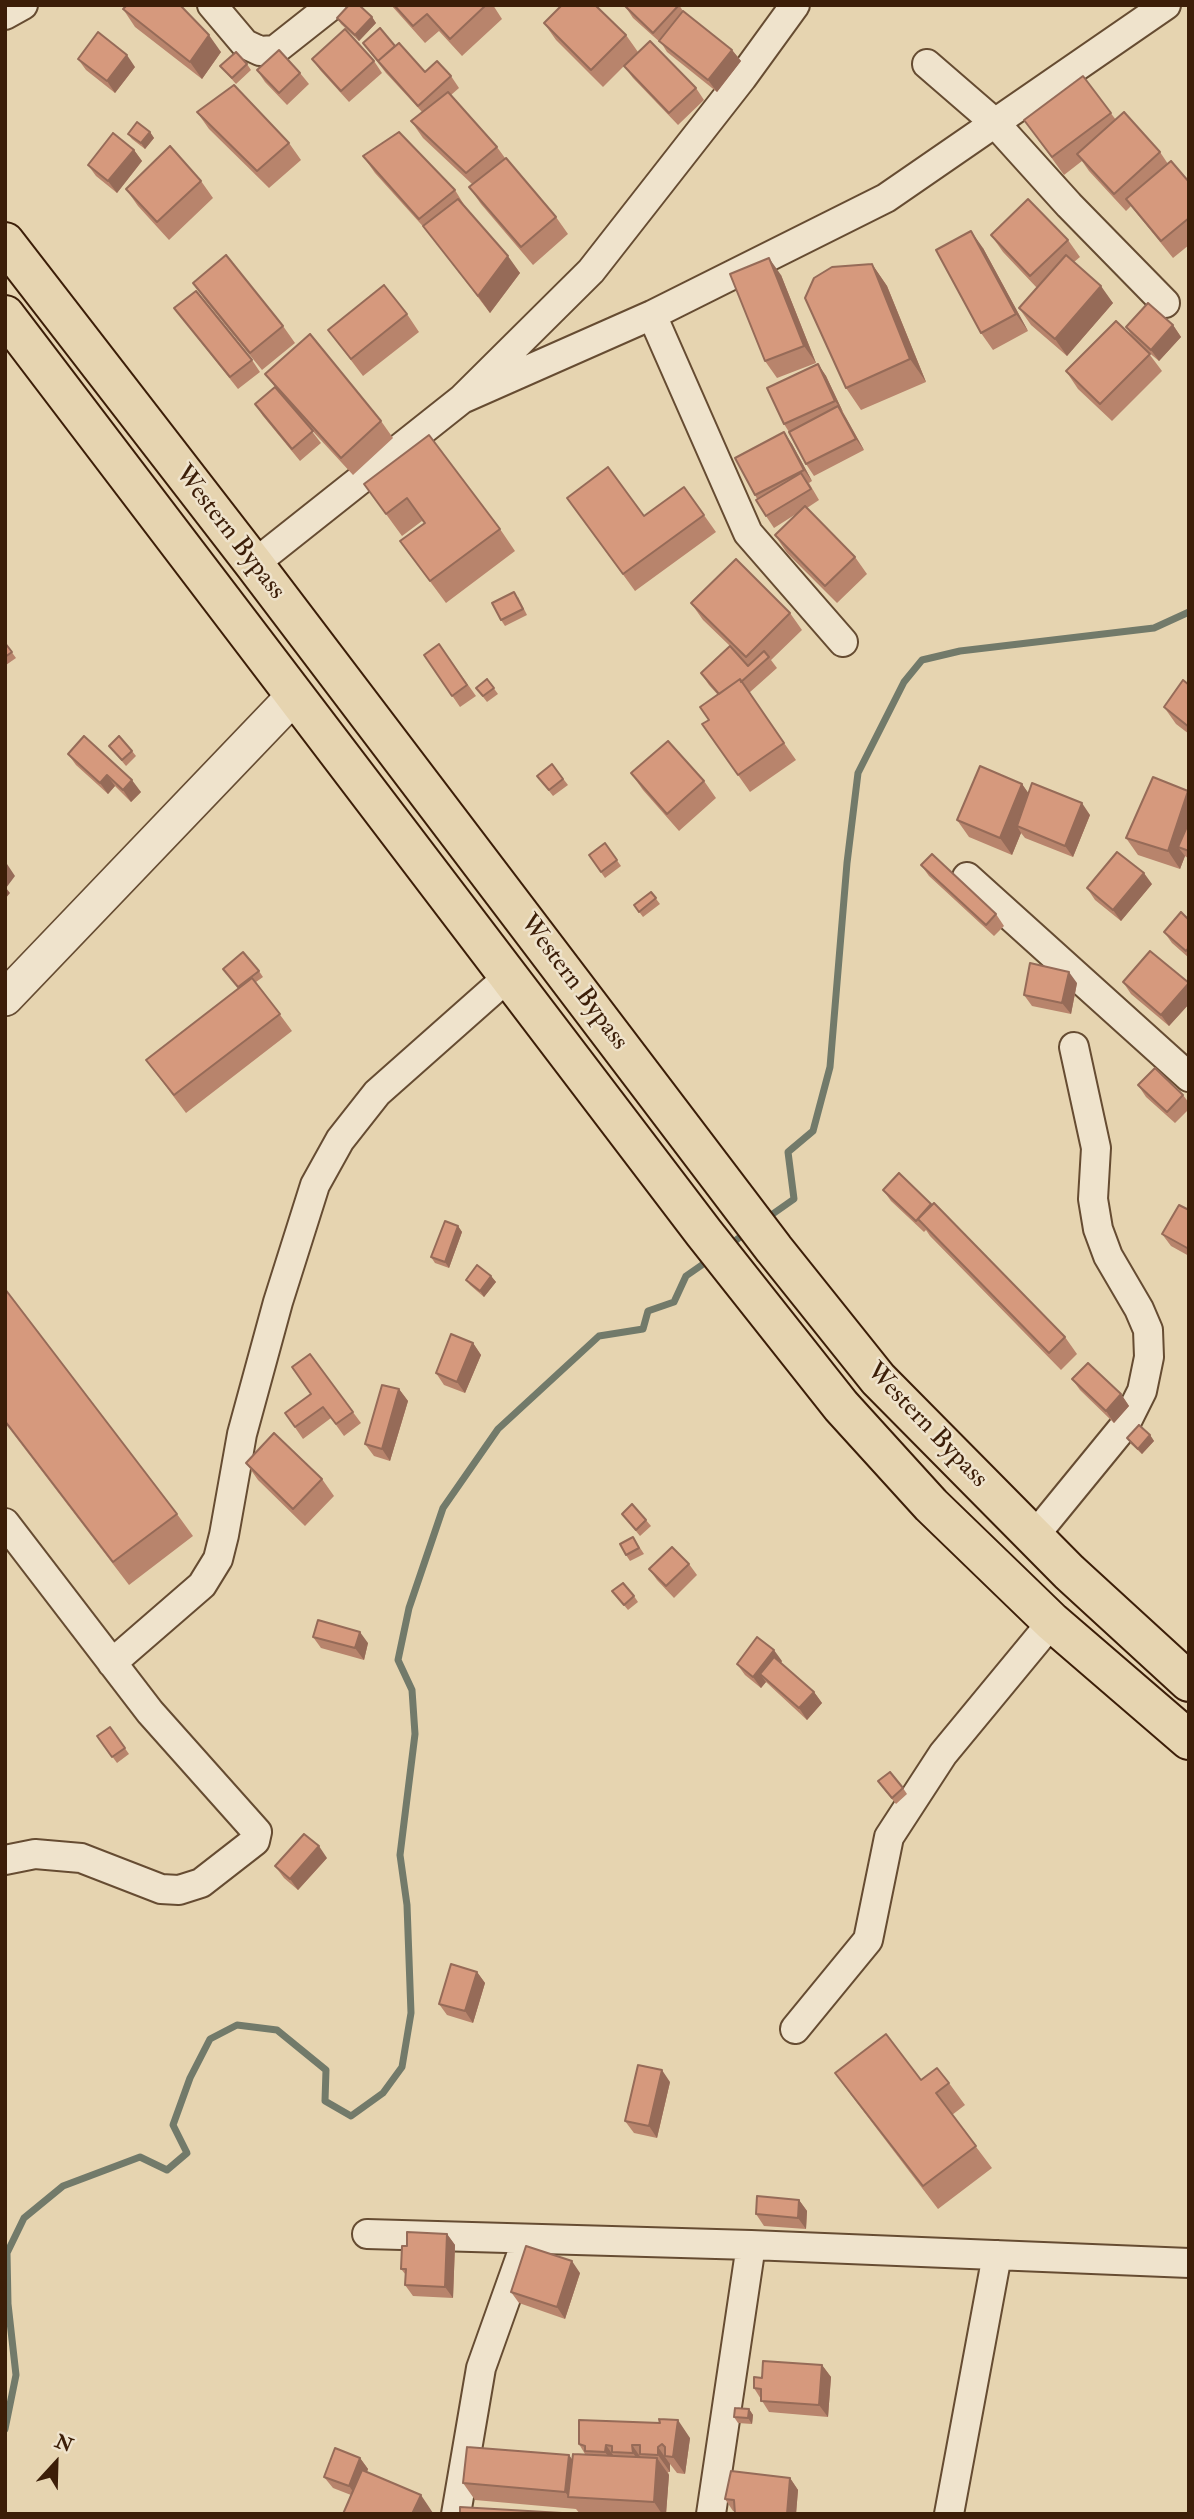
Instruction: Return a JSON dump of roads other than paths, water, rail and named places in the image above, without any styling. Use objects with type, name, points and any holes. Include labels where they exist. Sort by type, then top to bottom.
[{"type":"main road","name":"Western Bypass","points":[[5,242],[877,1379],[1069,1572],[1189,1682]]},
{"type":"main road","name":"Western Bypass","points":[[5,315],[704,1233],[841,1406],[931,1505],[1052,1622],[1189,1740]]},
{"type":"street","points":[[5,15],[23,5]]},
{"type":"street","points":[[212,5],[245,44],[260,51],[275,50],[332,5]]},
{"type":"street","points":[[254,564],[462,399],[591,271],[742,78],[795,5]]},
{"type":"street","points":[[462,399],[652,315],[887,198],[1166,5]]},
{"type":"street","points":[[927,64],[994,122],[1069,205],[1164,303]]},
{"type":"street","points":[[652,315],[748,533],[843,642]]},
{"type":"street","points":[[5,998],[295,695]]},
{"type":"street","points":[[967,877],[1189,1077]]},
{"type":"street","points":[[112,1663],[202,1585],[218,1559],[225,1535],[242,1434],[278,1302],[316,1185],[340,1140],[377,1093],[509,976]]},
{"type":"street","points":[[1035,1535],[1125,1425],[1142,1391],[1149,1357],[1148,1330],[1108,1256],[1098,1229],[1093,1199],[1096,1148],[1074,1046]]},
{"type":"street","points":[[5,1522],[150,1713],[257,1832],[255,1842],[201,1883],[179,1890],[161,1889],[81,1858],[35,1854],[5,1860]]},
{"type":"street","points":[[795,2029],[868,1940],[888,1837],[943,1755],[1052,1622]]},
{"type":"street","points":[[367,2234],[751,2245],[1189,2263]]},
{"type":"street","points":[[456,2514],[481,2368],[527,2239]]},
{"type":"street","points":[[711,2514],[751,2245]]},
{"type":"street","points":[[949,2514],[998,2255]]},
{"type":"waterway","points":[[767,1218],[794,1199],[788,1152],[813,1131],[830,1067],[847,863],[858,773],[904,682],[922,660],[960,651],[1154,628],[1189,612]]},
{"type":"waterway","points":[[727,1247],[748,1231]]},
{"type":"waterway","points":[[5,2429],[16,2375],[8,2304],[7,2253],[24,2218],[63,2186],[140,2157],[167,2170],[187,2153],[173,2125],[190,2078],[210,2039],[237,2025],[277,2030],[326,2070],[325,2101],[351,2116],[383,2093],[402,2067],[411,2013],[407,1905],[400,1855],[415,1734],[412,1690],[398,1660],[409,1608],[443,1508],[498,1429],[599,1336],[643,1329],[648,1311],[674,1302],[686,1276],[709,1260]]}]
